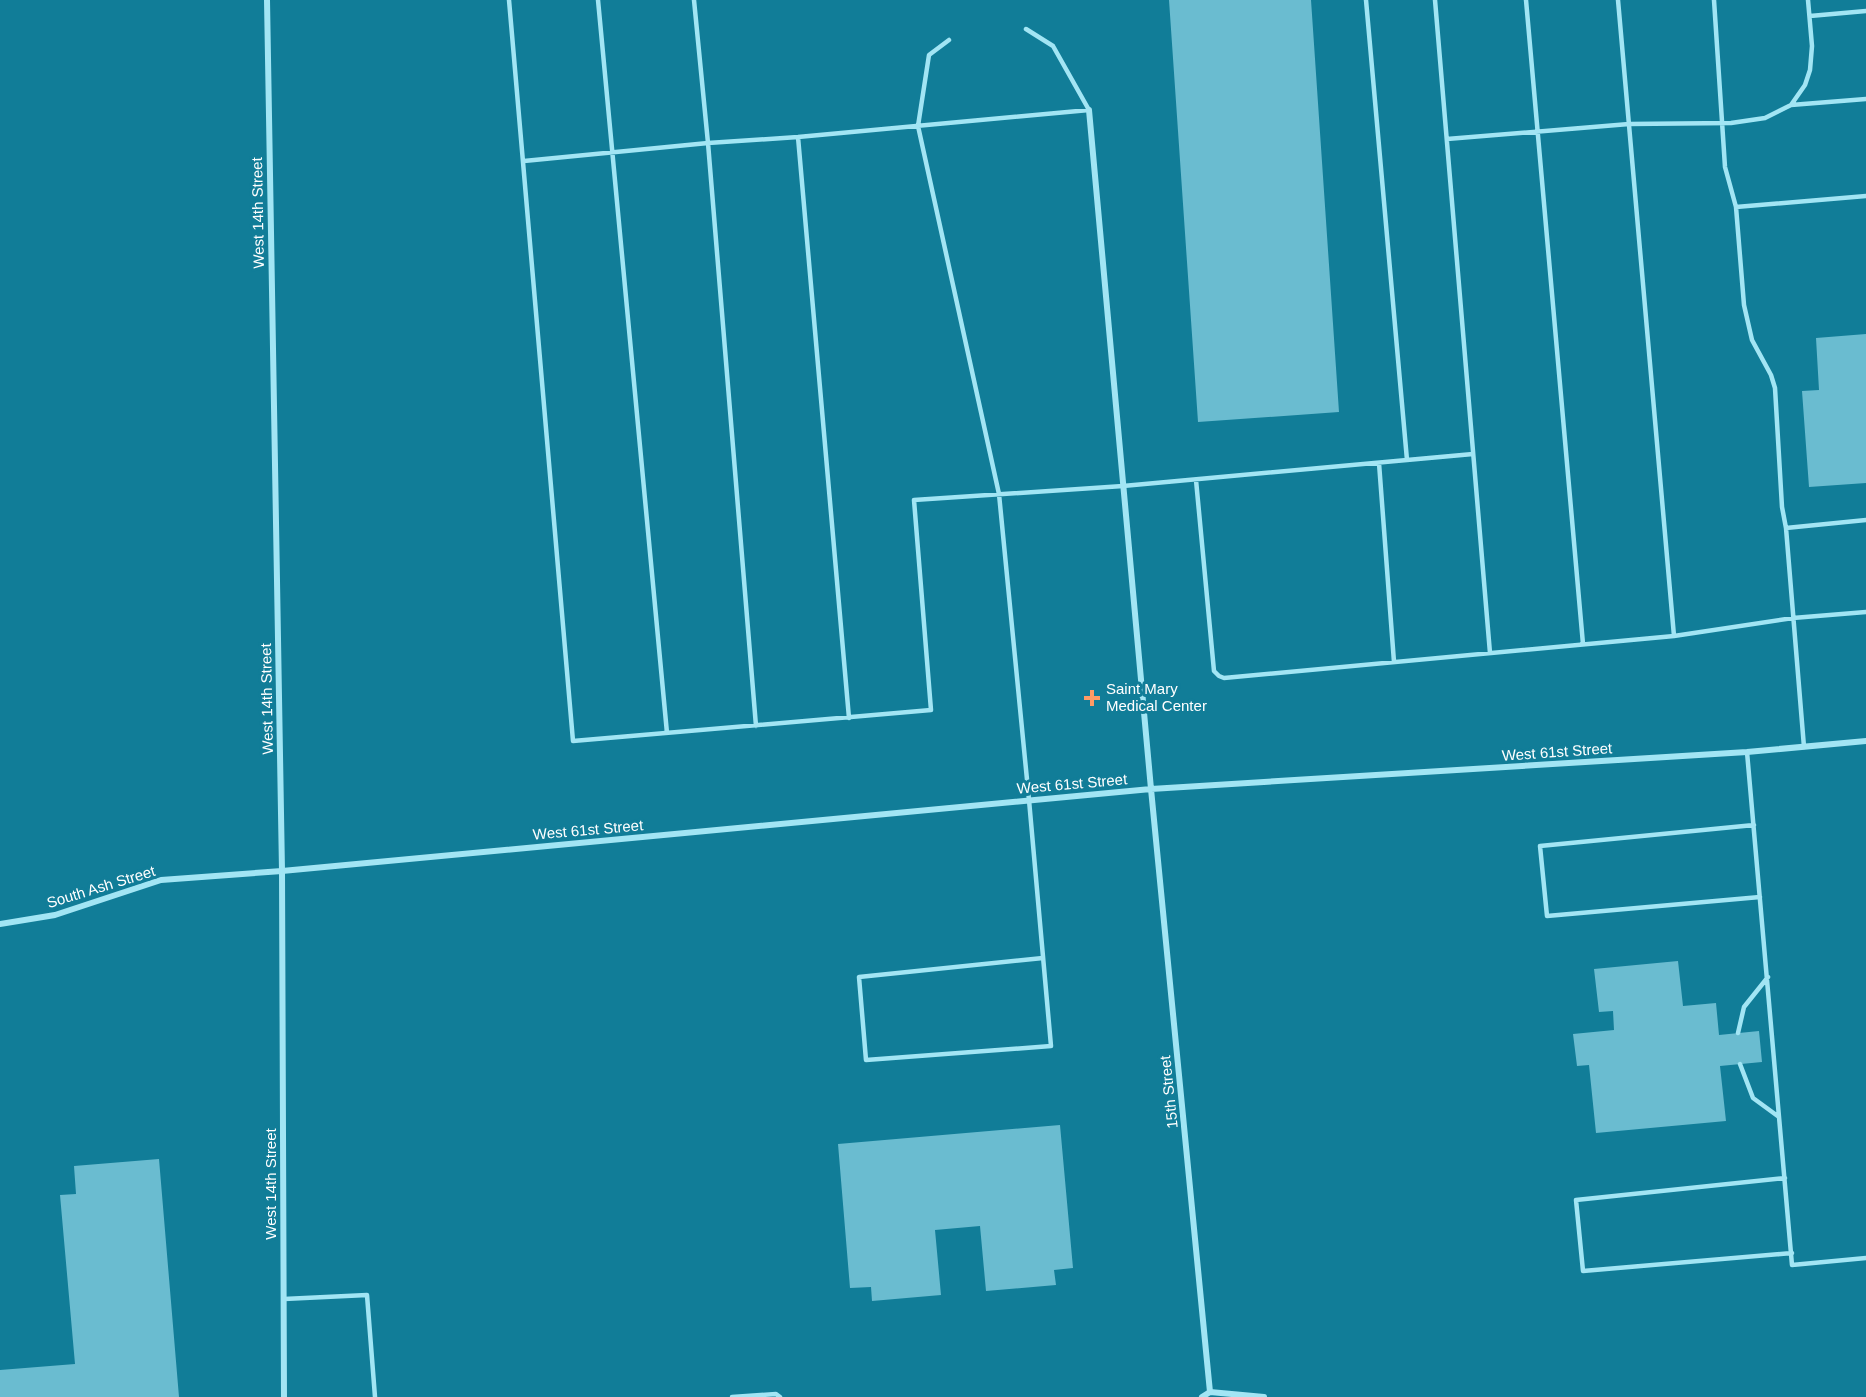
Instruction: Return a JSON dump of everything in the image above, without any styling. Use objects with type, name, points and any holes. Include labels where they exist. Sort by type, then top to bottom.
[{"type":"street","name":"West 14th Street","points":[[267,0],[282,871],[284,1397]]},
{"type":"street","name":"15th Street","points":[[1089,110],[1151,789],[1210,1392]]},
{"type":"street","name":"West 61st Street","points":[[282,871],[1151,789],[1747,752],[1866,741]]},
{"type":"street","name":"South Ash Street","points":[[0,924],[55,915],[161,880],[282,871]]},
{"type":"street","points":[[1202,1397],[1210,1392],[1264,1397]]},
{"type":"lane","points":[[510,0],[573,741],[931,710],[914,500],[1196,480],[1473,454]]},
{"type":"lane","points":[[598,0],[667,733]]},
{"type":"lane","points":[[694,0],[756,726]]},
{"type":"lane","points":[[1366,0],[1407,460]]},
{"type":"lane","points":[[1435,0],[1490,653]]},
{"type":"lane","points":[[1526,0],[1583,645]]},
{"type":"lane","points":[[1618,0],[1674,636]]},
{"type":"lane","points":[[1714,0],[1725,167],[1736,207],[1744,305],[1752,340],[1771,375],[1775,388],[1782,507],[1786,528],[1804,747]]},
{"type":"lane","points":[[1791,105],[1805,85],[1810,69],[1812,46],[1808,0]]},
{"type":"lane","points":[[1810,16],[1866,10]]},
{"type":"lane","points":[[524,162],[708,143],[1089,110],[1053,46],[1026,29]]},
{"type":"lane","points":[[949,40],[929,55],[918,126],[999,494],[1029,800],[1051,1046],[866,1060],[859,977],[1043,958]]},
{"type":"lane","points":[[1447,139],[1629,124],[1748,121],[1765,118],[1791,105],[1866,99]]},
{"type":"lane","points":[[798,137],[849,718]]},
{"type":"lane","points":[[1736,207],[1866,196]]},
{"type":"lane","points":[[1379,463],[1394,662]]},
{"type":"lane","points":[[1196,480],[1214,671],[1224,678],[1674,636],[1792,618],[1866,612]]},
{"type":"lane","points":[[1786,528],[1866,520]]},
{"type":"lane","points":[[1747,752],[1792,1265],[1866,1258]]},
{"type":"lane","points":[[1754,825],[1539,846],[1546,916],[1760,897]]},
{"type":"lane","points":[[1738,1034],[1744,1007],[1768,977]]},
{"type":"lane","points":[[1740,1064],[1753,1098],[1779,1117]]},
{"type":"lane","points":[[1785,1178],[1576,1200],[1583,1271],[1792,1252]]},
{"type":"lane","points":[[284,1299],[368,1295],[375,1397]]},
{"type":"lane","points":[[732,1397],[776,1394],[780,1397]]},
{"type":"building","points":[[1169,0],[1311,0],[1339,412],[1198,422]]},
{"type":"building","points":[[1866,334],[1866,483],[1809,487],[1802,391],[1819,390],[1816,338]]},
{"type":"building","points":[[1678,961],[1683,1006],[1716,1003],[1719,1035],[1759,1031],[1762,1062],[1720,1066],[1726,1121],[1596,1133],[1589,1065],[1577,1066],[1573,1034],[1614,1030],[1613,1011],[1599,1012],[1594,969]]},
{"type":"building","points":[[1060,1125],[1073,1268],[1054,1270],[1056,1285],[986,1291],[980,1226],[935,1230],[941,1295],[872,1301],[871,1287],[850,1288],[838,1144]]},
{"type":"building","points":[[159,1159],[179,1397],[0,1397],[0,1370],[75,1364],[60,1195],[76,1194],[74,1166]]},
{"type":"place","name":"Saint Mary Medical Center","points":[[1092,698]]}]
